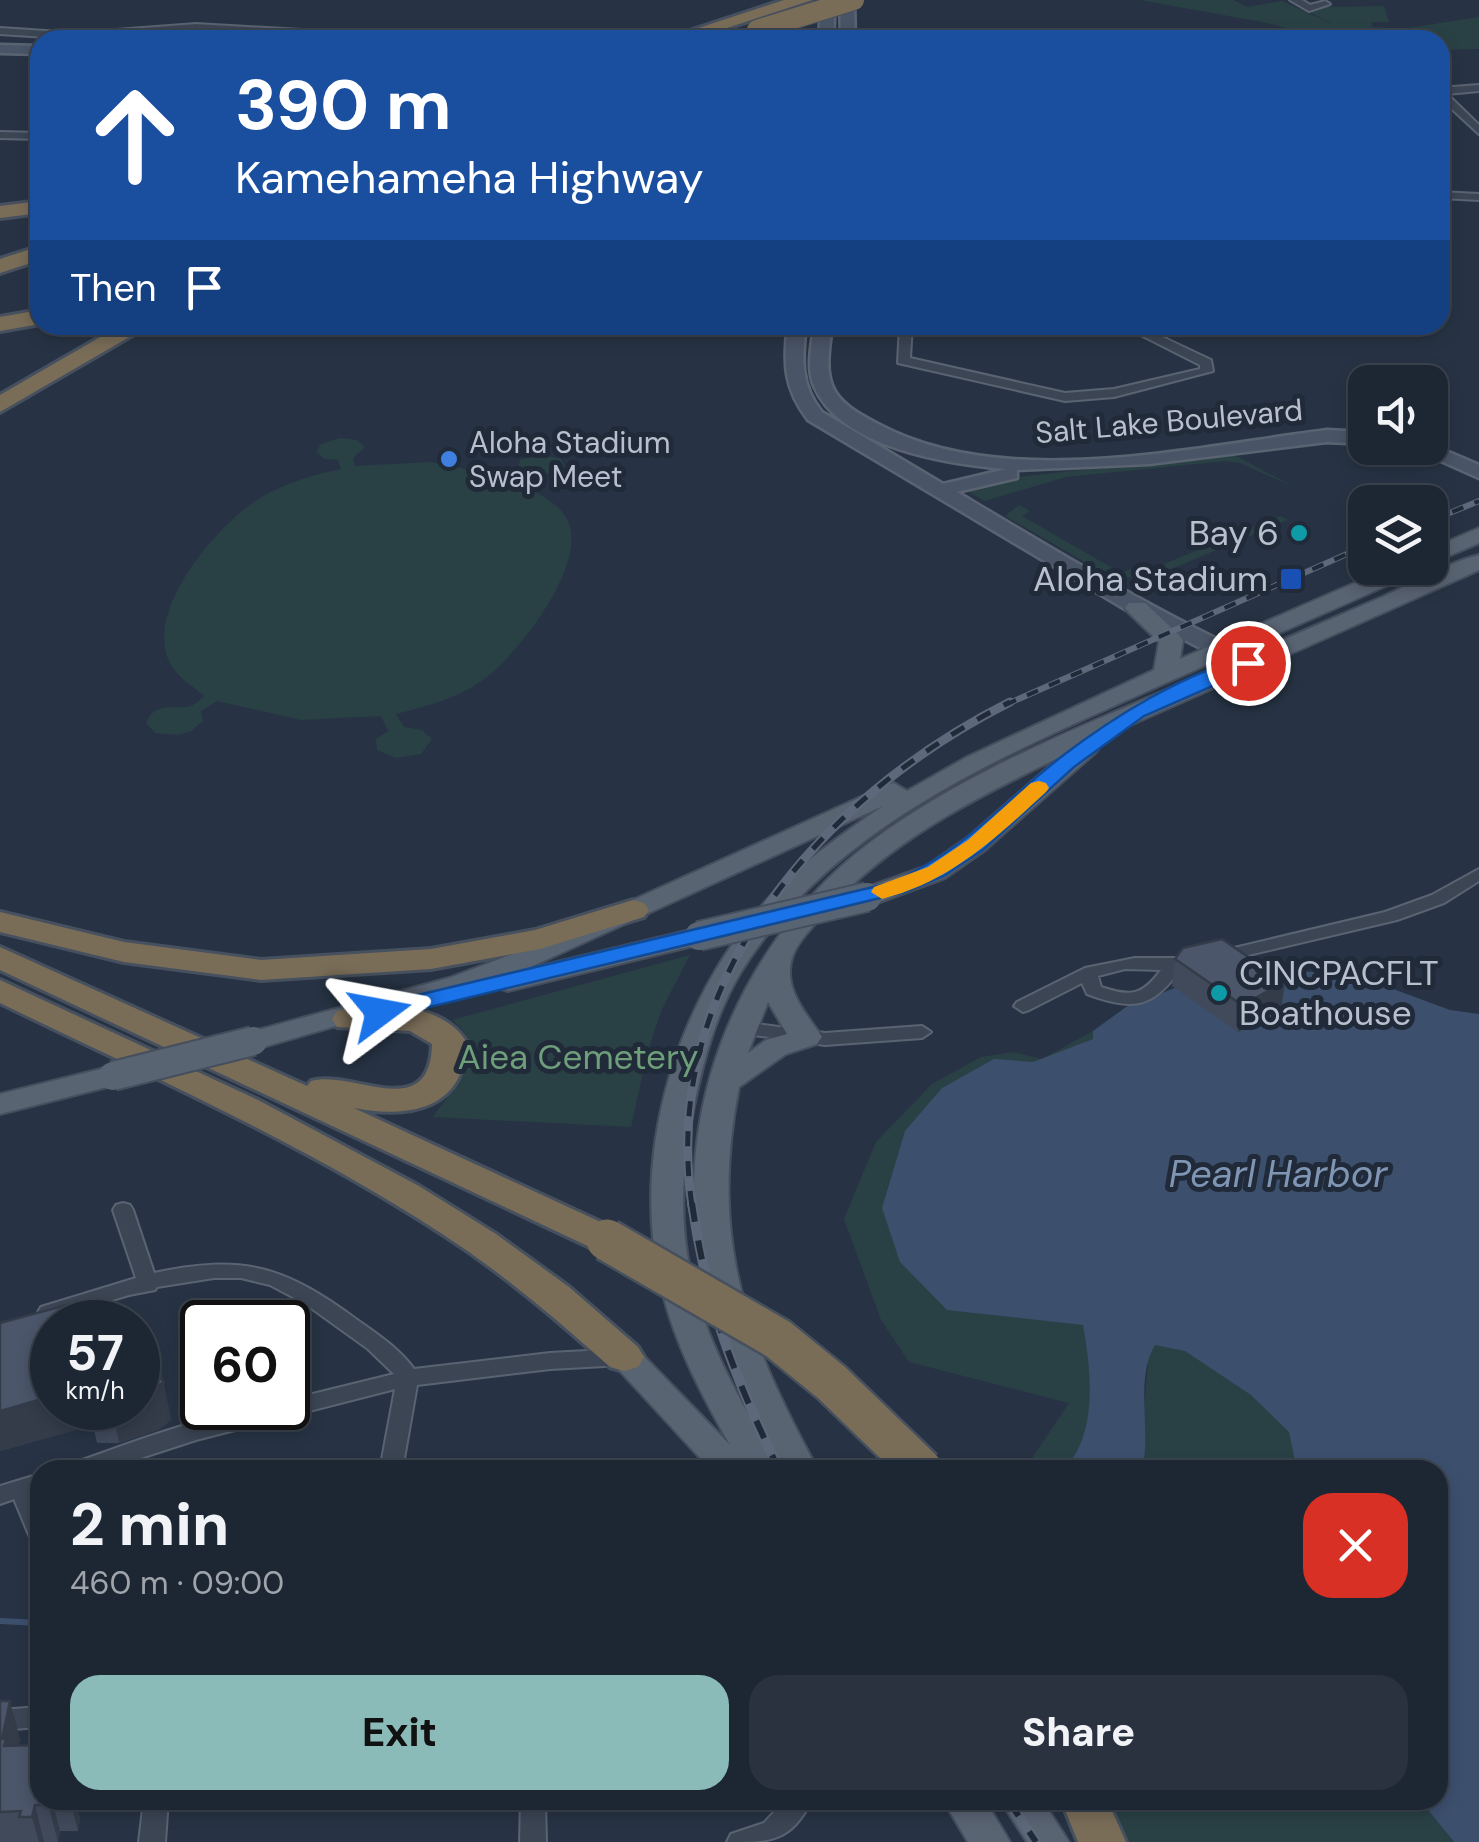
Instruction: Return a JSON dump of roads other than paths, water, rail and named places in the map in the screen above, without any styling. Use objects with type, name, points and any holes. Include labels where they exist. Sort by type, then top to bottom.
[{"type":"highway","points":[[704,30],[803,0]]},
{"type":"highway","points":[[757,30],[850,0]]},
{"type":"highway","points":[[0,212],[30,208]]},
{"type":"highway","points":[[0,266],[30,256]]},
{"type":"highway","points":[[0,324],[30,319]]},
{"type":"highway","points":[[0,406],[121,335]]},
{"type":"highway","points":[[0,922],[124,952],[262,970],[431,960],[540,940],[633,910]]},
{"type":"highway","points":[[0,957],[350,1097],[386,1102],[432,1089],[449,1068],[450,1041],[439,1028],[406,1019],[349,1019]]},
{"type":"highway","points":[[0,990],[408,1194],[547,1290],[624,1357]]},
{"type":"highway","points":[[241,1052],[608,1240],[778,1339],[832,1383],[912,1460]]},
{"type":"highway","points":[[1088,1810],[1102,1842]]},
{"type":"main road","points":[[828,0],[828,30]]},
{"type":"main road","points":[[848,30],[850,0]]},
{"type":"main road","points":[[0,49],[30,50]]},
{"type":"main road","points":[[0,58],[30,58]]},
{"type":"main road","points":[[796,335],[791,367],[794,386],[810,411],[1137,608],[1221,650],[1268,654]]},
{"type":"main road","name":"Salt Lake Boulevard","points":[[822,335],[819,368],[824,387],[835,404],[886,438],[954,457],[992,463],[1072,466],[1293,440],[1348,438]]},
{"type":"main road","points":[[1448,459],[1479,472]]},
{"type":"main road","points":[[938,491],[989,477],[1072,466]]},
{"type":"main road","points":[[1448,549],[1479,536]]},
{"type":"main road","points":[[1362,612],[1400,586],[1479,550]]},
{"type":"main road","points":[[795,1460],[745,1355],[715,1252],[711,1186],[723,1084],[740,1028],[778,956],[826,894],[891,839],[987,785],[1137,712],[1479,562]]},
{"type":"main road","points":[[756,1460],[728,1414],[691,1329],[670,1249],[667,1188],[676,1106],[690,1052],[717,985],[738,951],[782,900],[840,844],[914,796],[1029,735],[1368,585]]},
{"type":"main road","points":[[1137,608],[1171,640],[1166,674]]},
{"type":"main road","points":[[0,1104],[113,1076],[241,1052],[349,1019],[867,897],[936,872],[976,844],[1066,763],[1137,712]]},
{"type":"main road","points":[[241,1052],[459,984],[578,938],[959,760],[1029,735]]},
{"type":"main road","points":[[723,1084],[776,1048],[807,1037],[788,1019],[779,1002],[778,956]]},
{"type":"main road","points":[[717,985],[722,1003],[740,1028]]},
{"type":"main road","points":[[624,1357],[681,1412],[722,1460]]},
{"type":"main road","points":[[969,1810],[990,1842]]},
{"type":"main road","points":[[1027,1810],[1049,1842]]},
{"type":"street","points":[[1296,0],[1309,8],[1324,4]]},
{"type":"street","points":[[0,31],[30,33]]},
{"type":"street","points":[[1450,91],[1479,88]]},
{"type":"street","points":[[1450,102],[1479,130]]},
{"type":"street","points":[[0,135],[30,136]]},
{"type":"street","points":[[1450,196],[1479,197]]},
{"type":"street","points":[[905,335],[902,360],[1065,397],[1114,394],[1207,371],[1206,363],[1149,335]]},
{"type":"street","points":[[1022,1006],[1118,964],[1172,968],[1391,916],[1438,900],[1479,874]]},
{"type":"street","points":[[1088,974],[1093,990],[1122,1002],[1139,1000],[1159,988],[1172,968]]},
{"type":"street","points":[[740,1028],[807,1037],[922,1032]]},
{"type":"street","points":[[123,1210],[148,1285]]},
{"type":"street","points":[[93,1300],[202,1272],[237,1270],[268,1276],[338,1316],[401,1364],[408,1378],[393,1460]]},
{"type":"street","points":[[109,1460],[194,1432],[408,1378],[548,1356],[624,1357]]},
{"type":"street","points":[[20,1489],[30,1512]]},
{"type":"street","points":[[0,1720],[30,1718]]},
{"type":"street","points":[[152,1842],[155,1810]]},
{"type":"street","points":[[533,1810],[533,1842]]},
{"type":"street","points":[[740,1842],[773,1831],[791,1810]]},
{"type":"water","name":"Pearl Harbor","points":[[1218,971],[1347,972],[1450,1010],[1479,1014],[1479,1842],[1454,1842],[1428,1810],[1448,1810],[1448,1460],[1295,1460],[1289,1432],[1251,1395],[1185,1351],[1155,1345],[1144,1390],[1144,1460],[1071,1460],[1082,1440],[1089,1402],[1083,1325],[947,1310],[900,1262],[882,1208],[905,1131],[942,1088],[994,1059],[1033,1062],[1093,1039],[1093,1031],[1126,1007]]},
{"type":"waterway","points":[[0,1621],[30,1622]]},
{"type":"railway","points":[[1448,514],[1479,501]]},
{"type":"railway","points":[[1005,705],[1348,554]]},
{"type":"railway","points":[[692,1206],[688,1124],[701,1046],[728,973],[768,905],[818,844],[876,789],[941,742],[1010,702]]},
{"type":"railway","points":[[692,1203],[714,1309],[775,1460]]},
{"type":"railway","points":[[1015,1810],[1036,1842]]},
{"type":"place","name":"Aloha Stadium Swap Meet","points":[[449,459]]},
{"type":"place","name":"Bay 6","points":[[1299,533]]},
{"type":"place","name":"Aloha Stadium","points":[[1291,579]]},
{"type":"place","name":"CINCPACFLT Boathouse","points":[[1219,993]]},
{"type":"park label","name":"Aiea Cemetery","points":[[578,1057]]}]
